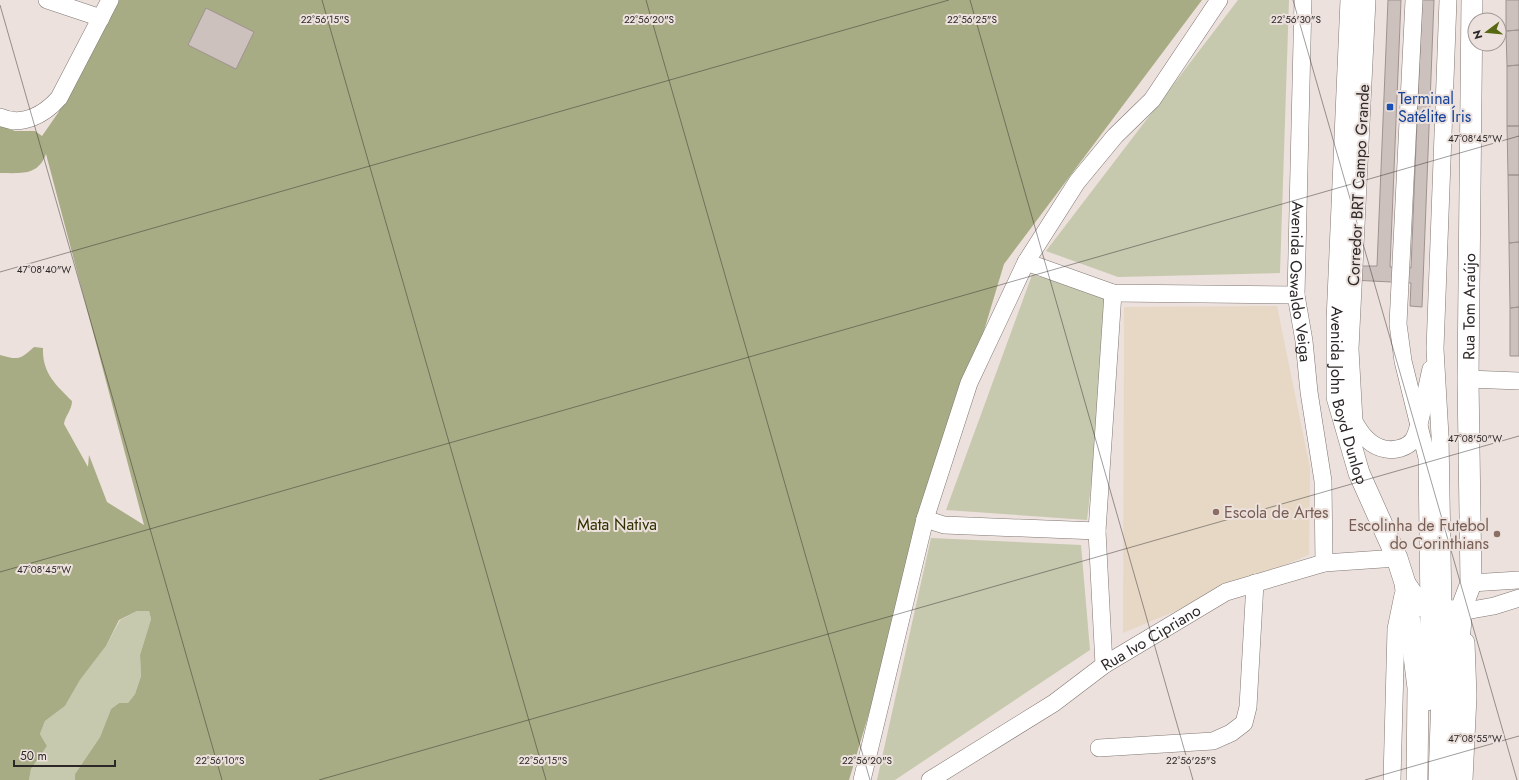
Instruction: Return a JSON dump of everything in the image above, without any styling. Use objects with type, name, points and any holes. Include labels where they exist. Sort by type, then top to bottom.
[{"type":"main road","name":"Avenida John Boyd Dunlop","points":[[1351,0],[1337,321],[1336,391],[1359,473],[1397,558],[1405,583],[1418,688],[1417,780]]},
{"type":"main road","name":"Rua Tom Araújo","points":[[1448,613],[1471,583],[1468,379],[1472,0]]},
{"type":"main road","points":[[1405,583],[1420,604],[1448,613],[1453,694],[1450,780]]},
{"type":"street","points":[[47,0],[101,18]]},
{"type":"street","points":[[0,117],[17,121],[34,117],[52,106],[59,98],[110,0]]},
{"type":"street","points":[[862,780],[925,519],[969,383],[1026,262],[1077,182],[1115,136],[1152,100],[1219,0]]},
{"type":"street","name":"Avenida Oswaldo Veiga","points":[[1303,0],[1296,296],[1304,341],[1309,392],[1323,481],[1324,562]]},
{"type":"street","name":"Corredor BRT Campo Grande","points":[[1367,0],[1350,349],[1354,421],[1359,431],[1371,443],[1383,449],[1394,450],[1406,446],[1413,440],[1419,423],[1435,349]]},
{"type":"street","name":"Corredor BRT Campo Grande","points":[[1414,0],[1398,324],[1403,361],[1427,458],[1448,613],[1426,780]]},
{"type":"street","points":[[1435,349],[1448,0]]},
{"type":"street","points":[[1026,262],[1113,293],[1296,296]]},
{"type":"street","points":[[1104,665],[1097,531],[1113,293]]},
{"type":"street","name":"Corredor BRT Campo Grande","points":[[1435,349],[1448,613],[1437,780]]},
{"type":"street","points":[[1468,379],[1519,380]]},
{"type":"street","points":[[925,519],[944,525],[1097,531]]},
{"type":"street","name":"Rua Ivo Cipriano","points":[[930,780],[943,774],[1054,703],[1104,665],[1226,592],[1324,562],[1397,558]]},
{"type":"street","points":[[1471,583],[1519,580]]},
{"type":"street","points":[[1099,748],[1213,740],[1231,733],[1244,723],[1248,707],[1255,583]]},
{"type":"street","points":[[1392,780],[1396,629],[1405,583]]},
{"type":"street","points":[[1448,613],[1494,606],[1519,598]]},
{"type":"street","points":[[1448,613],[1466,633],[1468,696],[1464,780]]},
{"type":"shaded area","name":"Escola de Artes","points":[[1277,306],[1310,468],[1309,555],[1123,633],[1124,307]]},
{"type":"green space","name":"Mata Nativa","points":[[117,0],[1202,0],[1004,264],[849,780],[75,780],[75,774],[100,737],[111,709],[119,703],[128,703],[135,694],[141,676],[140,655],[151,619],[149,611],[137,611],[119,620],[106,646],[80,680],[65,706],[45,721],[40,734],[47,746],[31,769],[29,780],[0,780],[0,355],[18,358],[22,357],[34,347],[43,348],[45,365],[51,378],[72,401],[64,424],[88,467],[89,455],[107,502],[144,525],[46,154],[43,161],[33,170],[22,173],[0,173],[0,125],[15,131],[35,131],[42,136],[58,113]]},
{"type":"green space","points":[[1238,0],[1289,0],[1280,273],[1118,277],[1046,251]]},
{"type":"green space","points":[[1032,275],[1113,293],[1087,520],[946,510]]},
{"type":"green space","points":[[931,538],[1081,545],[1090,650],[895,780],[877,780]]},
{"type":"green space","points":[[137,611],[149,611],[151,619],[140,655],[141,676],[135,694],[128,703],[119,703],[111,709],[100,737],[75,774],[75,780],[29,780],[31,769],[47,746],[40,734],[45,721],[65,706],[80,680],[106,646],[120,620]]},
{"type":"building","name":"Terminal Satélite Íris","points":[[1388,0],[1401,0],[1390,267],[1411,268],[1422,0],[1434,0],[1422,307],[1410,306],[1411,283],[1352,280],[1361,266],[1377,266]]},
{"type":"building","points":[[1506,0],[1519,0],[1519,30],[1507,31]]},
{"type":"building","points":[[206,8],[254,32],[236,69],[188,45]]},
{"type":"building","points":[[1519,30],[1519,65],[1507,66],[1507,31]]},
{"type":"building","points":[[1519,65],[1519,126],[1507,126],[1507,66]]},
{"type":"building","points":[[1507,126],[1519,126],[1519,175],[1508,175]]},
{"type":"building","points":[[1508,175],[1519,175],[1519,242],[1509,243]]},
{"type":"building","points":[[1519,242],[1519,307],[1510,308],[1509,243]]},
{"type":"building","points":[[1519,307],[1519,356],[1510,356],[1510,308]]},
{"type":"place","name":"Terminal Satélite Íris","points":[[1390,107]]},
{"type":"place","name":"Escola de Artes","points":[[1216,512]]},
{"type":"place","name":"Escolinha de Futebol do Corinthians","points":[[1497,534]]}]
